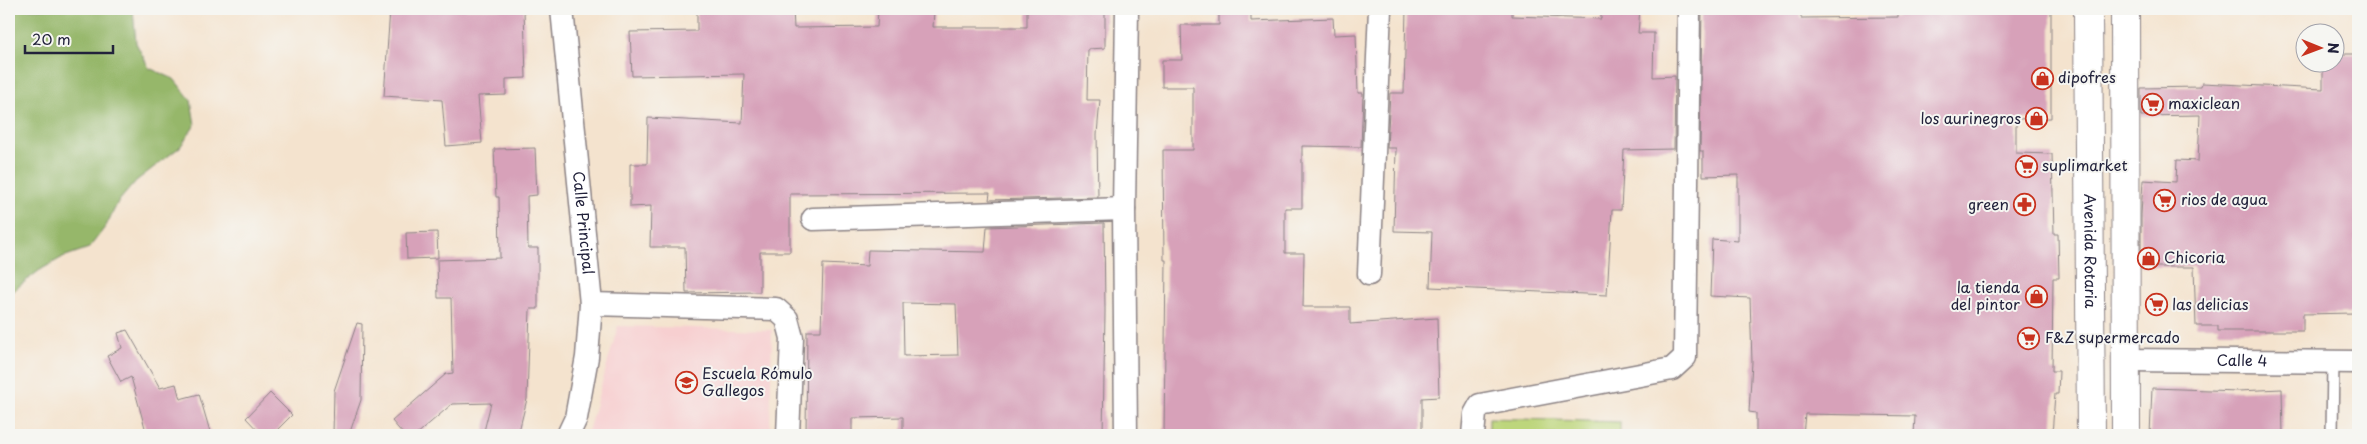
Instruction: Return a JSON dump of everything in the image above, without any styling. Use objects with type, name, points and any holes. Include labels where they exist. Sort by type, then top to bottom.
[{"type":"street","name":"Calle Principal","points":[[562,9],[591,304],[587,357],[576,418],[568,435]]},
{"type":"street","points":[[1126,435],[1124,208],[1127,9]]},
{"type":"street","points":[[1369,274],[1380,9]]},
{"type":"street","points":[[1472,435],[1475,414],[1480,405],[1672,369],[1685,357],[1689,9]]},
{"type":"street","name":"Avenida Rotaria","points":[[2088,9],[2091,435]]},
{"type":"street","points":[[2125,9],[2126,435]]},
{"type":"street","points":[[813,219],[1124,208]]},
{"type":"street","points":[[591,304],[776,309],[787,319],[792,338],[788,435]]},
{"type":"street","name":"Calle 4","points":[[2126,360],[2358,362]]},
{"type":"lane","points":[[2332,435],[2333,362]]},
{"type":"shaded area","name":"Escuela Rómulo Gallegos","points":[[618,326],[772,330],[770,435],[587,435]]},
{"type":"green space","points":[[9,9],[133,9],[136,43],[149,68],[174,79],[191,100],[195,125],[180,147],[136,181],[118,202],[106,226],[89,248],[63,257],[40,270],[9,294]]},
{"type":"green space","points":[[1489,418],[1620,422],[1620,435],[1489,435]]},
{"type":"building","points":[[390,9],[524,9],[526,78],[506,79],[506,95],[478,96],[482,143],[446,146],[442,100],[384,96]]},
{"type":"building","points":[[697,9],[793,9],[794,28],[877,27],[878,9],[934,11],[933,27],[1027,27],[1027,9],[1105,9],[1105,48],[1088,49],[1087,100],[1100,100],[1097,134],[1098,197],[989,200],[990,193],[790,194],[790,252],[760,252],[760,292],[686,293],[685,247],[650,247],[651,206],[630,207],[630,164],[647,164],[648,118],[742,123],[744,74],[632,76],[630,32],[697,31]]},
{"type":"building","points":[[1219,9],[1251,9],[1251,21],[1333,18],[1334,35],[1356,34],[1358,93],[1363,93],[1361,147],[1302,146],[1302,208],[1285,208],[1285,253],[1304,253],[1303,307],[1350,307],[1350,324],[1437,318],[1439,397],[1422,398],[1422,435],[1164,435],[1166,260],[1164,260],[1163,150],[1193,150],[1193,87],[1162,87],[1162,60],[1182,60],[1181,25],[1219,25]]},
{"type":"building","points":[[1406,9],[1512,9],[1512,16],[1601,19],[1601,9],[1640,9],[1638,33],[1654,33],[1653,77],[1675,76],[1674,149],[1624,150],[1621,210],[1612,210],[1607,295],[1430,287],[1432,232],[1394,231],[1396,148],[1387,148],[1390,93],[1404,93]]},
{"type":"building","points":[[1702,9],[1801,9],[1801,18],[1898,17],[1898,9],[2051,9],[2051,118],[2016,119],[2016,153],[2052,154],[2054,234],[2058,234],[2059,278],[2053,278],[2052,371],[2059,371],[2058,394],[2055,394],[2052,435],[1914,435],[1915,416],[1805,414],[1803,435],[1756,435],[1756,413],[1749,412],[1752,362],[1750,298],[1710,296],[1712,239],[1738,241],[1738,175],[1703,176],[1703,151],[1700,151]]},
{"type":"building","points":[[2344,54],[2358,54],[2358,240],[2355,240],[2355,313],[2303,314],[2303,331],[2218,331],[2218,326],[2196,326],[2194,267],[2141,267],[2141,215],[2143,180],[2176,182],[2177,160],[2198,161],[2200,115],[2141,116],[2141,88],[2201,87],[2202,83],[2323,89],[2323,72],[2344,72]]},
{"type":"building","points":[[535,148],[537,195],[527,196],[528,248],[538,248],[538,309],[530,309],[527,399],[518,435],[483,435],[491,403],[452,404],[416,435],[404,435],[392,421],[446,374],[453,373],[451,298],[438,298],[437,260],[500,258],[499,197],[496,197],[494,149]]},
{"type":"building","points":[[1104,223],[1103,435],[903,435],[903,417],[852,418],[852,435],[806,435],[807,331],[821,331],[823,264],[867,266],[868,250],[985,252],[987,227]],"holes":[[[903,303],[956,304],[958,355],[904,356]]]},
{"type":"building","points":[[437,232],[438,258],[407,259],[406,233]]},
{"type":"building","points":[[357,323],[362,324],[361,400],[349,435],[333,435],[334,391]]},
{"type":"building","points":[[127,330],[160,388],[176,384],[180,399],[199,394],[211,435],[147,435],[131,377],[121,382],[107,356],[122,348],[118,333]]},
{"type":"building","points":[[2152,388],[2238,391],[2282,389],[2283,435],[2150,435]]},
{"type":"building","points":[[270,393],[292,415],[272,435],[262,435],[246,418]]},
{"type":"place","name":"dipofres","points":[[2042,78]]},
{"type":"place","name":"maxiclean","points":[[2152,104]]},
{"type":"place","name":"los aurinegros","points":[[2037,119]]},
{"type":"place","name":"suplimarket","points":[[2026,166]]},
{"type":"place","name":"rios de agua","points":[[2165,200]]},
{"type":"place","name":"green","points":[[2025,205]]},
{"type":"place","name":"Chicoria","points":[[2148,258]]},
{"type":"place","name":"la tienda del pintor","points":[[2036,297]]},
{"type":"place","name":"las delicias","points":[[2156,305]]},
{"type":"place","name":"F&Z supermercado","points":[[2029,338]]},
{"type":"place","name":"Escuela Rómulo Gallegos","points":[[686,383]]}]
